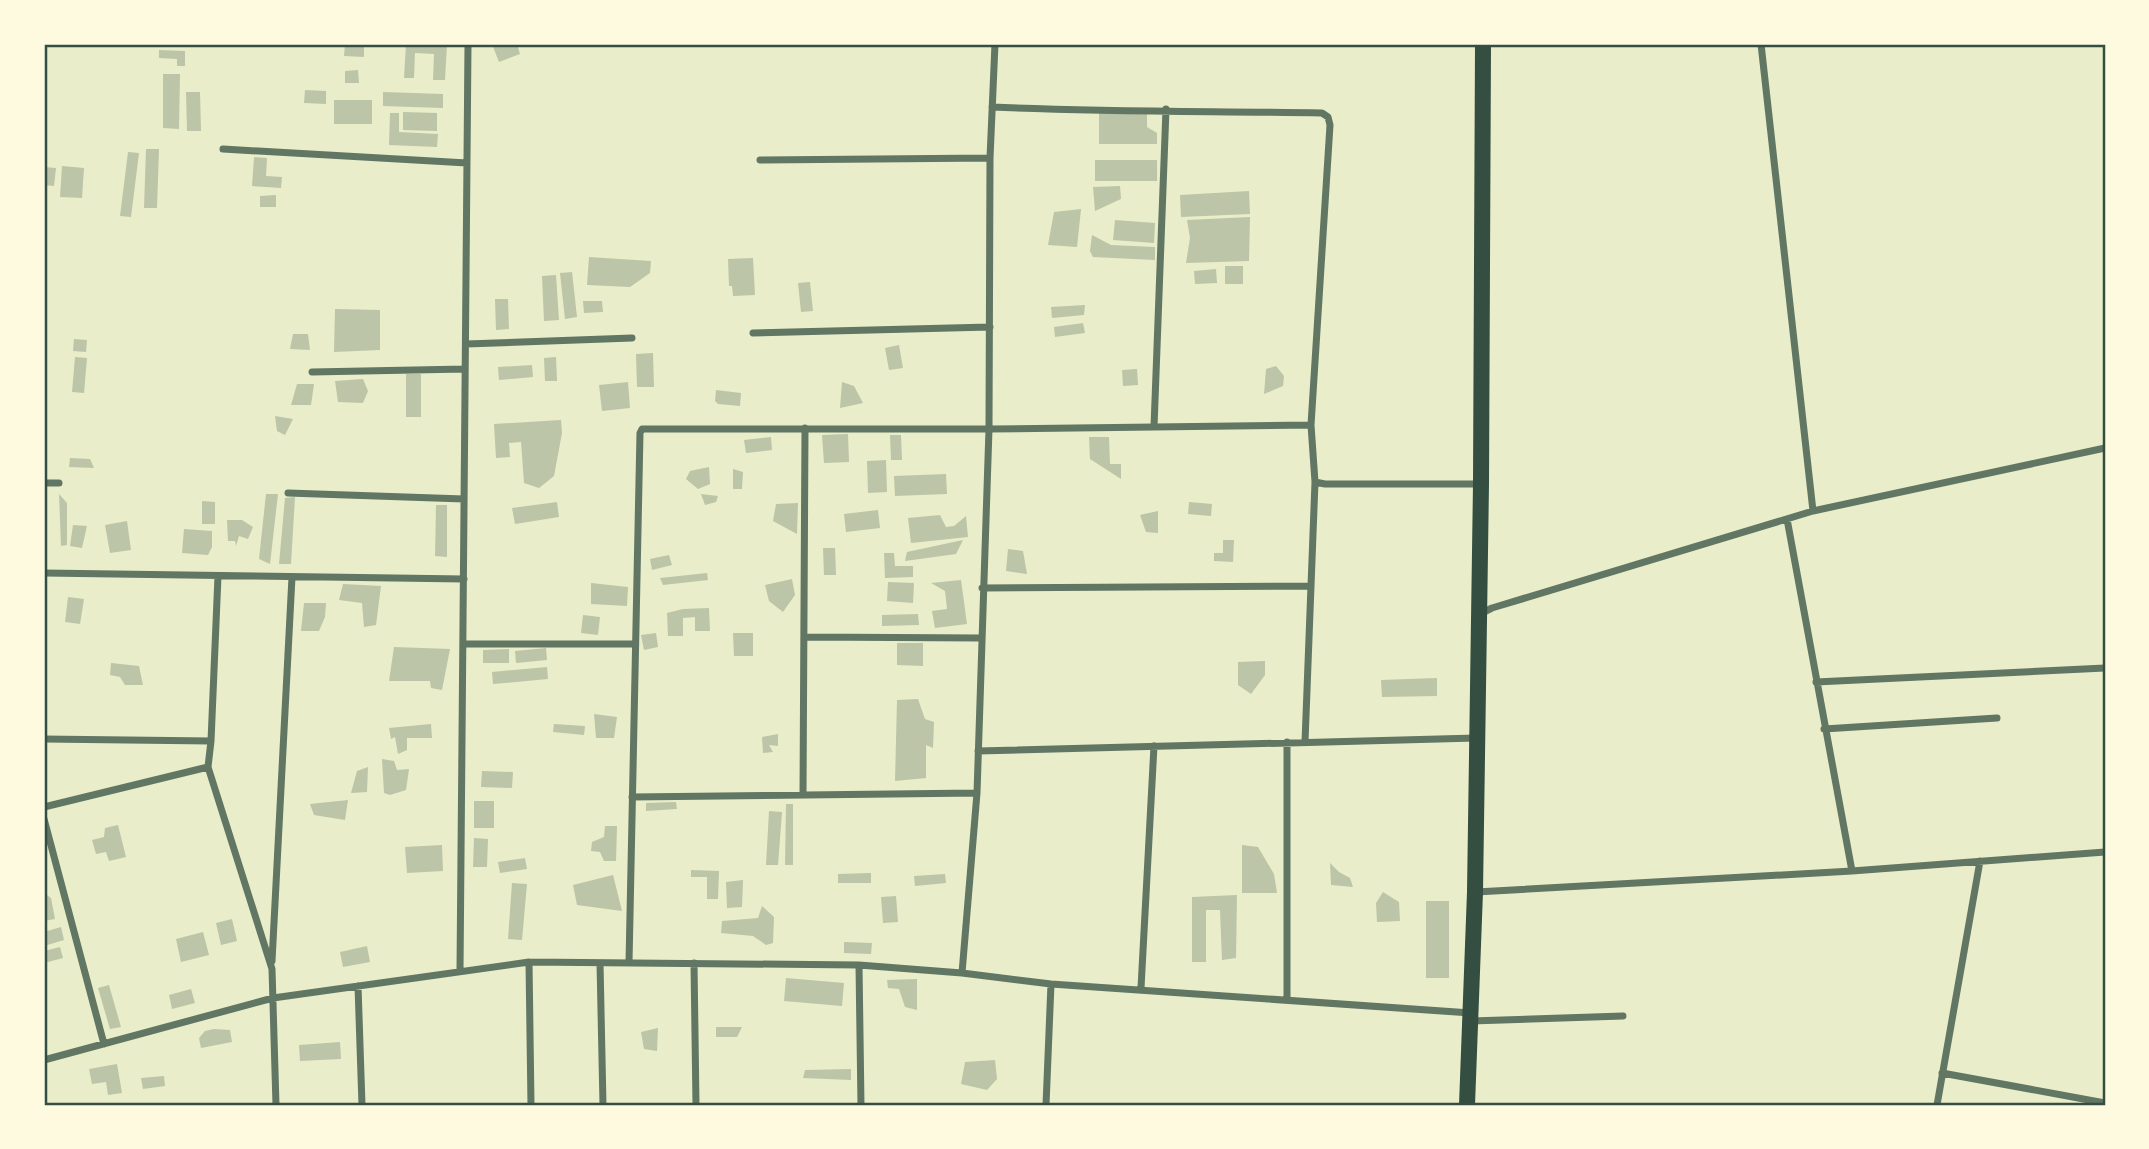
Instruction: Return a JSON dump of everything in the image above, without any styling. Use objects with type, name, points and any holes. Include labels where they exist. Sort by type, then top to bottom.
[{"type":"highway","points":[[1467,1105],[1475,892],[1481,484],[1483,44]]},
{"type":"street","points":[[460,971],[468,44]]},
{"type":"street","points":[[962,973],[977,793],[989,429],[990,158],[995,44]]},
{"type":"street","points":[[1761,44],[1813,511]]},
{"type":"street","points":[[992,107],[1322,113],[1328,117],[1329,139],[1311,425],[1315,482],[1305,741]]},
{"type":"street","points":[[1154,427],[1166,109]]},
{"type":"street","points":[[223,149],[467,163]]},
{"type":"street","points":[[760,160],[990,158]]},
{"type":"street","points":[[753,333],[990,327]]},
{"type":"street","points":[[466,344],[632,338]]},
{"type":"street","points":[[312,372],[465,369]]},
{"type":"street","points":[[629,963],[642,429],[1311,425]]},
{"type":"street","points":[[803,795],[805,428]]},
{"type":"street","points":[[1479,614],[1813,511],[2105,449]]},
{"type":"street","points":[[1315,482],[1481,484]]},
{"type":"street","points":[[44,483],[60,483]]},
{"type":"street","points":[[288,493],[464,499]]},
{"type":"street","points":[[1787,519],[1852,871]]},
{"type":"street","points":[[44,573],[464,579]]},
{"type":"street","points":[[218,576],[208,767],[272,969]]},
{"type":"street","points":[[276,1105],[272,969],[292,577]]},
{"type":"street","points":[[982,588],[1311,586]]},
{"type":"street","points":[[804,637],[981,638]]},
{"type":"street","points":[[463,643],[635,644]]},
{"type":"street","points":[[1815,682],[2105,668]]},
{"type":"street","points":[[1824,729],[1997,718]]},
{"type":"street","points":[[978,751],[1477,738]]},
{"type":"street","points":[[44,739],[211,741]]},
{"type":"street","points":[[1287,742],[1287,999]]},
{"type":"street","points":[[1141,988],[1154,746]]},
{"type":"street","points":[[44,807],[208,767]]},
{"type":"street","points":[[632,797],[977,793]]},
{"type":"street","points":[[44,819],[104,1044]]},
{"type":"street","points":[[1475,892],[1852,871],[2105,852]]},
{"type":"street","points":[[1937,1105],[1980,861]]},
{"type":"street","points":[[529,962],[531,1105]]},
{"type":"street","points":[[44,1060],[273,998],[529,962],[859,965],[962,973],[1051,984],[1287,999],[1471,1017],[1623,1016]]},
{"type":"street","points":[[600,962],[604,1105]]},
{"type":"street","points":[[694,963],[696,1105]]},
{"type":"street","points":[[859,965],[860,1105]]},
{"type":"street","points":[[1046,1105],[1051,984]]},
{"type":"street","points":[[358,986],[362,1105]]},
{"type":"street","points":[[1942,1073],[2105,1103]]},
{"type":"building","points":[[345,44],[364,44],[364,57],[344,56]]},
{"type":"building","points":[[406,44],[447,44],[445,80],[433,80],[434,54],[415,53],[414,78],[404,78]]},
{"type":"building","points":[[492,44],[517,44],[520,54],[499,62]]},
{"type":"building","points":[[159,50],[185,51],[185,66],[177,66],[177,59],[159,58]]},
{"type":"building","points":[[358,70],[359,83],[345,83],[345,71]]},
{"type":"building","points":[[163,74],[180,74],[179,129],[163,128]]},
{"type":"building","points":[[305,90],[326,91],[326,104],[304,103]]},
{"type":"building","points":[[186,92],[200,92],[201,131],[187,131]]},
{"type":"building","points":[[383,92],[443,94],[443,108],[383,106]]},
{"type":"building","points":[[334,100],[372,100],[372,124],[334,124]]},
{"type":"building","points":[[403,112],[437,113],[437,131],[403,130]]},
{"type":"building","points":[[390,113],[399,113],[399,132],[438,134],[437,147],[389,145]]},
{"type":"building","points":[[1099,113],[1147,114],[1147,127],[1157,133],[1157,144],[1099,144]]},
{"type":"building","points":[[146,149],[159,149],[157,208],[144,208]]},
{"type":"building","points":[[128,152],[139,153],[131,217],[120,216]]},
{"type":"building","points":[[254,157],[267,158],[266,176],[282,177],[281,188],[252,186]]},
{"type":"building","points":[[1095,160],[1157,160],[1157,181],[1095,181]]},
{"type":"building","points":[[62,166],[84,168],[82,198],[60,197]]},
{"type":"building","points":[[44,167],[56,168],[54,186],[44,185]]},
{"type":"building","points":[[1120,186],[1121,199],[1095,211],[1093,187]]},
{"type":"building","points":[[1249,191],[1250,214],[1181,217],[1180,195]]},
{"type":"building","points":[[276,195],[276,207],[260,207],[260,196]]},
{"type":"building","points":[[1081,209],[1077,247],[1048,245],[1054,212]]},
{"type":"building","points":[[1250,217],[1249,261],[1186,263],[1190,238],[1187,220]]},
{"type":"building","points":[[1115,220],[1155,223],[1154,243],[1113,240]]},
{"type":"building","points":[[1092,235],[1111,245],[1155,247],[1155,260],[1093,257],[1090,251]]},
{"type":"building","points":[[589,257],[651,261],[650,273],[630,287],[587,285]]},
{"type":"building","points":[[753,258],[755,295],[733,296],[732,286],[729,286],[728,259]]},
{"type":"building","points":[[1225,266],[1243,266],[1243,284],[1225,284]]},
{"type":"building","points":[[1216,269],[1217,283],[1195,284],[1194,271]]},
{"type":"building","points":[[572,272],[577,317],[565,319],[560,273]]},
{"type":"building","points":[[556,275],[559,320],[544,321],[542,276]]},
{"type":"building","points":[[810,282],[813,311],[801,312],[798,283]]},
{"type":"building","points":[[495,299],[508,299],[509,329],[496,330]]},
{"type":"building","points":[[583,301],[602,301],[603,312],[584,313]]},
{"type":"building","points":[[1085,305],[1084,315],[1052,318],[1051,307]]},
{"type":"building","points":[[335,309],[380,310],[380,350],[334,352]]},
{"type":"building","points":[[1083,323],[1085,333],[1055,337],[1054,327]]},
{"type":"building","points":[[293,334],[308,334],[310,350],[290,349]]},
{"type":"building","points":[[74,339],[87,340],[86,352],[73,351]]},
{"type":"building","points":[[899,345],[903,368],[889,370],[885,348]]},
{"type":"building","points":[[653,353],[654,387],[637,387],[636,354]]},
{"type":"building","points":[[75,357],[87,358],[84,393],[72,392]]},
{"type":"building","points":[[556,357],[557,381],[545,381],[544,358]]},
{"type":"building","points":[[532,365],[533,377],[499,380],[498,367]]},
{"type":"building","points":[[1276,366],[1284,376],[1283,386],[1264,394],[1266,369]]},
{"type":"building","points":[[1137,369],[1138,385],[1123,386],[1122,370]]},
{"type":"building","points":[[406,374],[421,374],[421,417],[406,417]]},
{"type":"building","points":[[363,379],[368,391],[363,403],[338,402],[335,381]]},
{"type":"building","points":[[628,382],[630,408],[602,411],[599,385]]},
{"type":"building","points":[[842,382],[854,386],[863,403],[840,408]]},
{"type":"building","points":[[297,384],[314,384],[311,405],[291,405]]},
{"type":"building","points":[[716,390],[741,393],[740,406],[718,404],[715,401]]},
{"type":"building","points":[[275,416],[293,419],[285,435],[277,431]]},
{"type":"building","points":[[561,420],[562,433],[554,476],[539,488],[524,483],[521,442],[509,443],[510,457],[496,458],[494,424]]},
{"type":"building","points":[[848,434],[849,462],[824,463],[822,435]]},
{"type":"building","points":[[890,435],[901,435],[902,460],[891,460]]},
{"type":"building","points":[[771,437],[772,450],[746,453],[744,440]]},
{"type":"building","points":[[1089,437],[1109,437],[1110,464],[1121,464],[1121,479],[1090,459]]},
{"type":"building","points":[[70,458],[90,459],[94,468],[69,467]]},
{"type":"building","points":[[886,460],[887,492],[868,493],[867,461]]},
{"type":"building","points":[[709,467],[710,484],[698,489],[686,479],[690,471]]},
{"type":"building","points":[[733,469],[743,472],[742,489],[733,489]]},
{"type":"building","points":[[946,474],[947,494],[895,496],[894,476]]},
{"type":"building","points":[[59,494],[67,503],[67,545],[61,546]]},
{"type":"building","points":[[266,494],[278,494],[270,564],[259,559]]},
{"type":"building","points":[[701,494],[718,496],[716,502],[705,505]]},
{"type":"building","points":[[295,497],[291,564],[279,564],[285,498]]},
{"type":"building","points":[[202,501],[215,502],[215,524],[202,524]]},
{"type":"building","points":[[557,502],[559,517],[515,524],[512,508]]},
{"type":"building","points":[[1189,502],[1212,504],[1211,516],[1188,514]]},
{"type":"building","points":[[798,503],[797,534],[773,521],[776,504]]},
{"type":"building","points":[[436,505],[447,505],[447,557],[435,556]]},
{"type":"building","points":[[878,510],[880,528],[846,532],[844,514]]},
{"type":"building","points":[[1158,511],[1158,533],[1146,532],[1140,515]]},
{"type":"building","points":[[940,515],[946,527],[954,526],[966,516],[968,537],[911,543],[908,518]]},
{"type":"building","points":[[227,520],[242,520],[253,527],[248,539],[239,536],[236,546],[235,541],[228,541]]},
{"type":"building","points":[[127,521],[131,550],[110,553],[105,525]]},
{"type":"building","points":[[73,525],[87,526],[82,548],[70,546]]},
{"type":"building","points":[[184,529],[212,531],[212,547],[208,555],[182,553]]},
{"type":"building","points":[[963,540],[956,554],[905,561],[907,552]]},
{"type":"building","points":[[1223,540],[1234,540],[1233,562],[1214,561],[1214,553],[1223,553]]},
{"type":"building","points":[[823,548],[835,548],[836,575],[824,575]]},
{"type":"building","points":[[1008,549],[1023,551],[1027,574],[1006,571]]},
{"type":"building","points":[[884,553],[894,553],[895,566],[913,566],[913,577],[885,578]]},
{"type":"building","points":[[669,555],[672,565],[652,570],[650,559]]},
{"type":"building","points":[[707,573],[708,580],[663,585],[660,578]]},
{"type":"building","points":[[792,579],[795,595],[783,612],[769,601],[765,585]]},
{"type":"building","points":[[961,580],[967,624],[935,628],[932,611],[947,609],[945,591],[931,583]]},
{"type":"building","points":[[888,582],[914,583],[913,603],[887,601]]},
{"type":"building","points":[[591,583],[628,587],[627,606],[591,604]]},
{"type":"building","points":[[343,584],[381,586],[376,625],[364,627],[362,603],[339,600]]},
{"type":"building","points":[[68,597],[84,599],[80,624],[65,622]]},
{"type":"building","points":[[304,603],[326,603],[325,617],[319,631],[301,631]]},
{"type":"building","points":[[709,608],[710,631],[695,631],[695,617],[683,618],[683,636],[668,636],[667,613]]},
{"type":"building","points":[[918,614],[919,625],[882,626],[882,615]]},
{"type":"building","points":[[583,615],[600,617],[598,635],[581,633]]},
{"type":"building","points":[[656,633],[658,647],[644,650],[641,635]]},
{"type":"building","points":[[733,633],[753,633],[753,656],[734,656]]},
{"type":"building","points":[[897,643],[923,643],[923,666],[897,665]]},
{"type":"building","points":[[394,647],[450,649],[442,690],[431,688],[430,681],[389,681]]},
{"type":"building","points":[[546,648],[547,660],[516,663],[515,651]]},
{"type":"building","points":[[509,649],[509,663],[483,663],[483,650]]},
{"type":"building","points":[[1265,661],[1265,675],[1251,694],[1238,685],[1238,662]]},
{"type":"building","points":[[111,663],[139,666],[143,685],[125,685],[120,677],[110,675]]},
{"type":"building","points":[[547,667],[548,679],[493,684],[492,672]]},
{"type":"building","points":[[1437,678],[1437,696],[1382,697],[1381,680]]},
{"type":"building","points":[[918,699],[925,719],[934,722],[933,748],[926,745],[926,778],[895,781],[897,700]]},
{"type":"building","points":[[594,714],[617,717],[614,738],[596,738]]},
{"type":"building","points":[[431,724],[432,738],[407,738],[407,750],[398,754],[395,737],[391,739],[389,728]]},
{"type":"building","points":[[554,724],[585,726],[584,735],[553,732]]},
{"type":"building","points":[[778,734],[778,746],[769,745],[773,752],[763,753],[762,737]]},
{"type":"building","points":[[382,759],[394,761],[397,770],[409,769],[406,790],[390,795],[384,793]]},
{"type":"building","points":[[368,767],[367,792],[351,793],[357,771]]},
{"type":"building","points":[[482,771],[513,772],[512,788],[481,787]]},
{"type":"building","points":[[348,800],[345,820],[314,815],[310,804]]},
{"type":"building","points":[[474,801],[494,801],[494,828],[474,828]]},
{"type":"building","points":[[676,802],[677,809],[646,811],[646,803]]},
{"type":"building","points":[[786,804],[793,804],[793,865],[785,865]]},
{"type":"building","points":[[769,811],[782,812],[778,865],[766,865]]},
{"type":"building","points":[[118,825],[126,857],[109,861],[106,852],[96,854],[92,840],[104,837],[105,828]]},
{"type":"building","points":[[605,826],[617,826],[616,861],[604,861],[600,852],[591,851],[592,842],[604,837]]},
{"type":"building","points":[[474,838],[488,839],[487,867],[473,867]]},
{"type":"building","points":[[442,845],[443,871],[407,873],[405,847]]},
{"type":"building","points":[[1242,845],[1258,847],[1274,874],[1277,893],[1242,893]]},
{"type":"building","points":[[525,858],[527,869],[500,873],[498,862]]},
{"type":"building","points":[[1330,863],[1350,878],[1353,887],[1331,885]]},
{"type":"building","points":[[691,870],[719,871],[718,899],[707,899],[707,877],[691,877]]},
{"type":"building","points":[[871,873],[871,883],[838,883],[838,874]]},
{"type":"building","points":[[945,874],[946,883],[915,886],[914,876]]},
{"type":"building","points":[[613,875],[622,911],[577,905],[573,885]]},
{"type":"building","points":[[743,880],[742,907],[727,908],[726,882]]},
{"type":"building","points":[[512,883],[527,884],[522,940],[508,939]]},
{"type":"building","points":[[1383,892],[1399,902],[1400,921],[1377,922],[1376,903]]},
{"type":"building","points":[[44,893],[51,898],[55,919],[44,921]]},
{"type":"building","points":[[1237,895],[1236,958],[1222,960],[1220,910],[1206,910],[1206,962],[1192,962],[1192,897]]},
{"type":"building","points":[[896,896],[898,922],[883,923],[881,897]]},
{"type":"building","points":[[1426,901],[1449,901],[1449,978],[1426,978]]},
{"type":"building","points":[[762,906],[774,917],[773,943],[766,945],[753,936],[721,933],[722,921],[758,918]]},
{"type":"building","points":[[232,919],[237,941],[221,945],[216,923]]},
{"type":"building","points":[[61,927],[64,940],[44,946],[44,932]]},
{"type":"building","points":[[203,932],[209,955],[181,962],[176,939]]},
{"type":"building","points":[[844,942],[872,943],[871,954],[844,953]]},
{"type":"building","points":[[367,946],[370,962],[343,967],[340,952]]},
{"type":"building","points":[[60,947],[63,958],[44,963],[44,951]]},
{"type":"building","points":[[786,978],[844,983],[842,1006],[784,1001]]},
{"type":"building","points":[[917,979],[917,1010],[905,1007],[899,989],[888,988],[887,980]]},
{"type":"building","points":[[109,985],[121,1027],[110,1029],[98,988]]},
{"type":"building","points":[[191,989],[195,1003],[172,1009],[169,995]]},
{"type":"building","points":[[716,1027],[742,1027],[737,1037],[716,1037]]},
{"type":"building","points":[[658,1028],[657,1051],[644,1049],[641,1032]]},
{"type":"building","points":[[230,1030],[232,1042],[201,1048],[199,1038],[205,1031]]},
{"type":"building","points":[[340,1042],[341,1059],[300,1061],[299,1045]]},
{"type":"building","points":[[995,1060],[997,1079],[987,1090],[961,1084],[965,1062]]},
{"type":"building","points":[[117,1064],[122,1093],[108,1095],[106,1082],[92,1084],[89,1069]]},
{"type":"building","points":[[851,1069],[851,1080],[803,1078],[805,1070]]},
{"type":"building","points":[[164,1076],[165,1086],[143,1089],[141,1078]]}]
